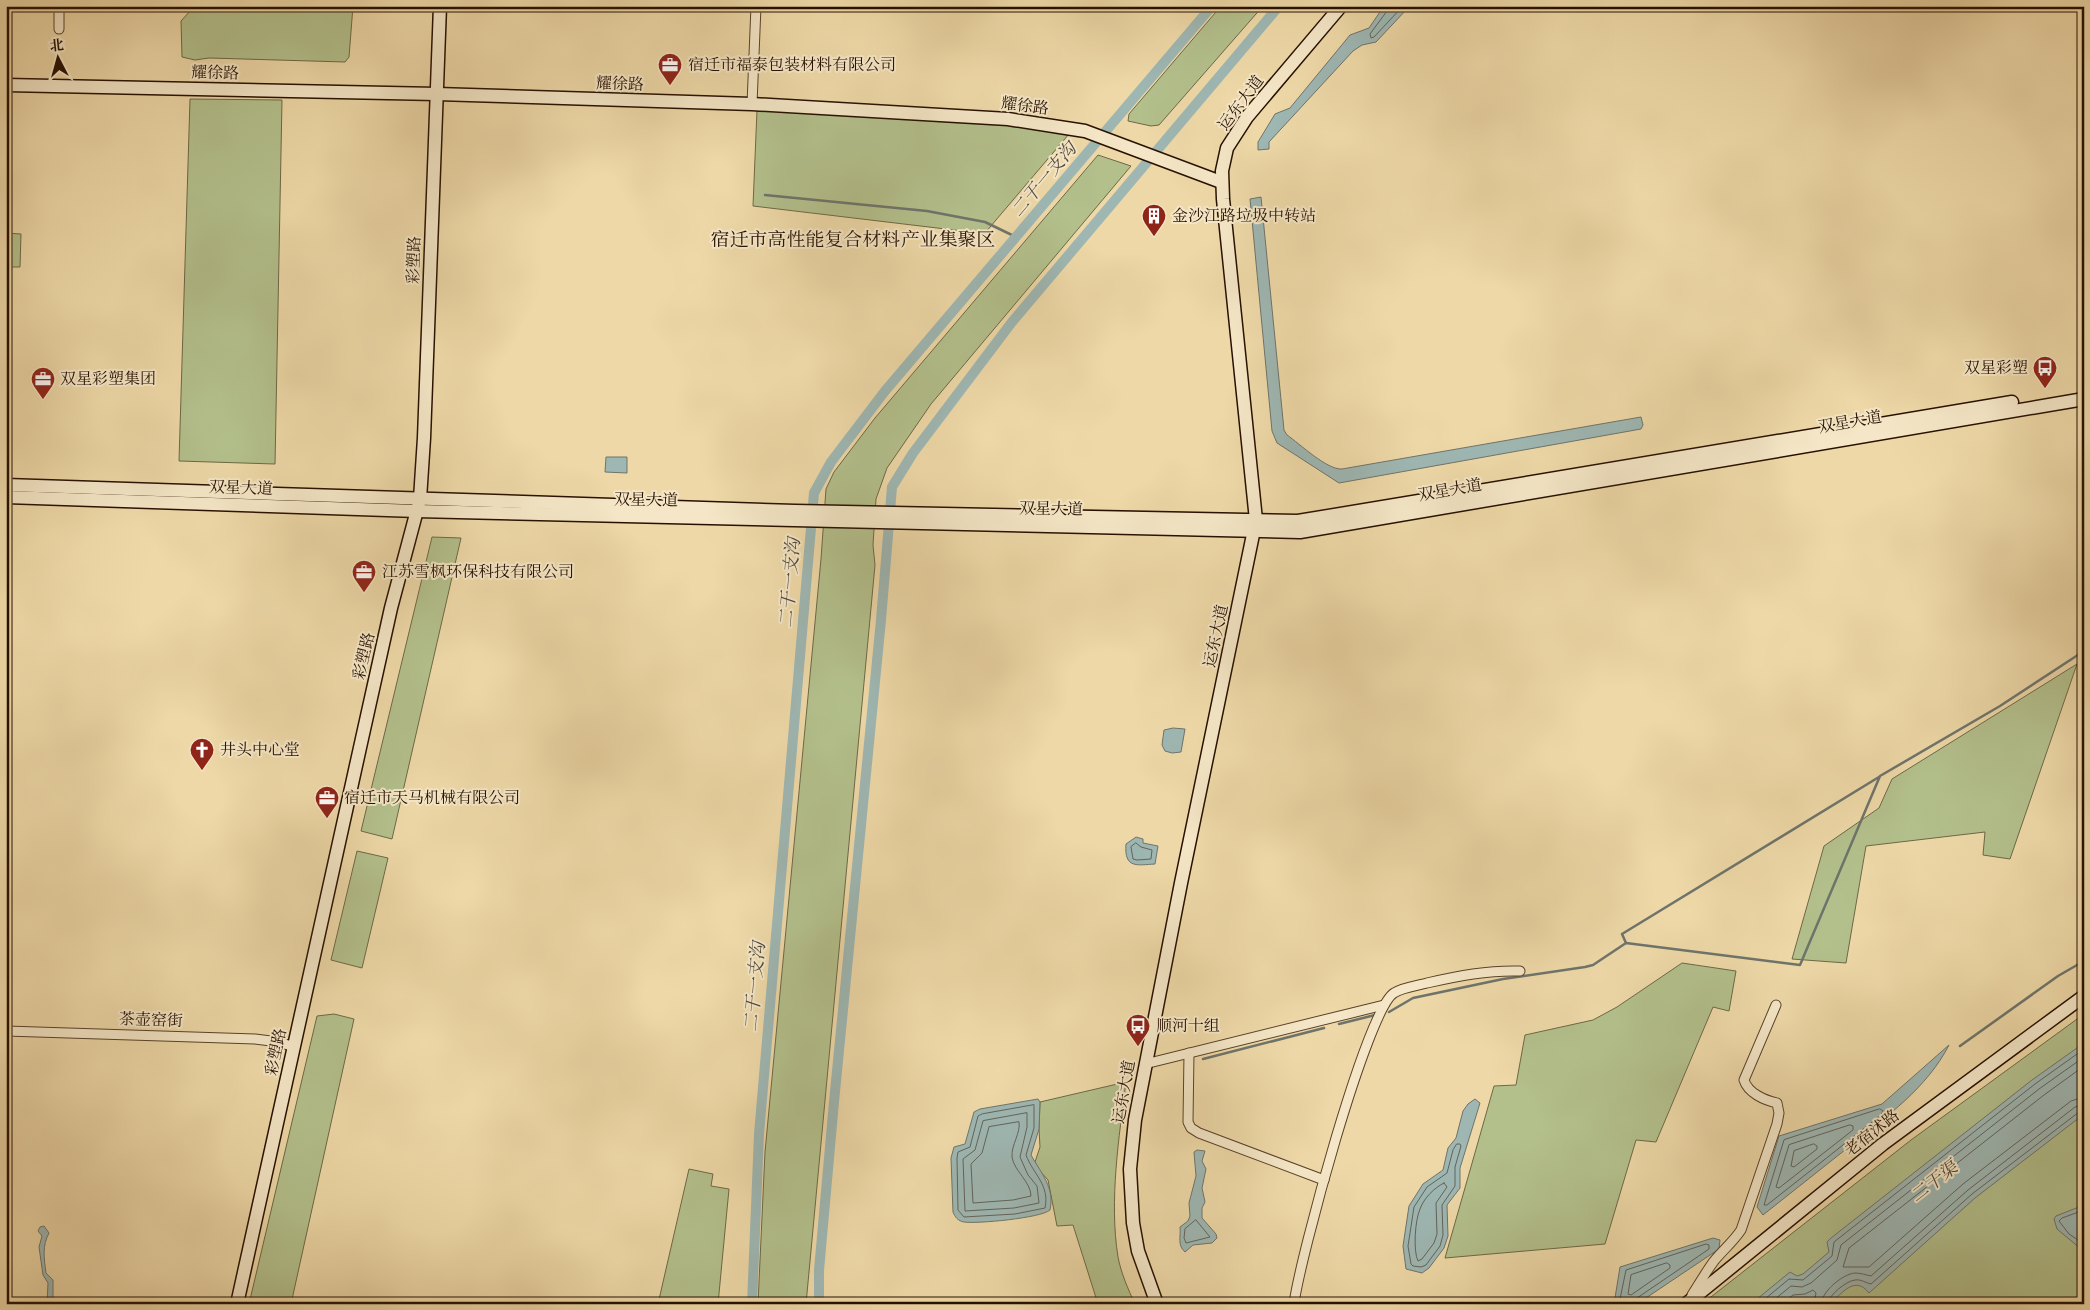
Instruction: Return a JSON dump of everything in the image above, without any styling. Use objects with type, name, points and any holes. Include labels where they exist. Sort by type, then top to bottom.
[{"type":"street","points":[[59,6],[60,29]]},
{"type":"street","name":"彩塑路","points":[[237,1304],[360,742],[418,505],[424,438],[440,6]]},
{"type":"street","points":[[752,104],[756,6]]},
{"type":"street","name":"运东大道","points":[[1157,1304],[1138,1251],[1130,1194],[1134,1120],[1255,526],[1221,182],[1227,148],[1247,117],[1341,6]]},
{"type":"street","name":"耀徐路","points":[[6,85],[437,94],[752,104],[1008,119],[1085,131],[1221,182]]},
{"type":"street","name":"双星大道","points":[[1255,526],[1298,521],[2084,390]]},
{"type":"street","name":"双星大道","points":[[6,497],[418,505],[1255,526],[1300,532],[2084,399]]},
{"type":"street","name":"双星大道","points":[[6,485],[418,505]]},
{"type":"street","points":[[1294,1304],[1311,1226],[1324,1180],[1365,1050],[1387,998],[1402,989],[1464,975],[1494,970],[1520,970]]},
{"type":"street","name":"老宿沭路","points":[[1687,1303],[1883,1144],[2084,996]]},
{"type":"street","points":[[1146,1064],[1384,1005]]},
{"type":"street","points":[[1687,1303],[1705,1274],[1732,1244],[1741,1230],[1778,1124],[1779,1113],[1777,1103],[1767,1101],[1747,1087],[1744,1080],[1776,1005]]},
{"type":"street","name":"茶壶窑街","points":[[6,1031],[255,1039],[294,1047]]},
{"type":"street","points":[[1189,1053],[1188,1122],[1191,1128],[1199,1133],[1324,1180]]},
{"type":"green space","points":[[201,6],[353,6],[349,57],[345,62],[209,58],[195,60],[182,57],[181,21],[191,10]]},
{"type":"green space","points":[[1221,6],[1263,6],[1159,125],[1151,126],[1128,121],[1129,114]]},
{"type":"green space","points":[[190,99],[282,100],[275,464],[179,461]]},
{"type":"green space","points":[[757,110],[1022,125],[1069,134],[985,233],[979,233],[753,206]]},
{"type":"green space","points":[[1098,155],[1131,166],[931,404],[887,468],[876,499],[873,545],[875,565],[806,1304],[758,1304],[765,1152],[826,489],[834,472],[875,418]]},
{"type":"green space","points":[[6,233],[21,234],[20,267],[6,267]]},
{"type":"green space","points":[[432,537],[461,538],[392,839],[361,831]]},
{"type":"green space","points":[[2077,664],[2010,859],[1983,855],[1985,832],[1866,846],[1846,963],[1792,959],[1824,846],[1879,808],[1892,779]]},
{"type":"green space","points":[[357,851],[388,858],[362,968],[331,960]]},
{"type":"green space","points":[[1682,963],[1736,971],[1729,1011],[1713,1007],[1656,1142],[1636,1140],[1605,1244],[1445,1258],[1494,1086],[1516,1085],[1525,1035],[1593,1020],[1617,1007]]},
{"type":"green space","points":[[334,1014],[354,1019],[291,1304],[249,1304],[317,1016]]},
{"type":"green space","points":[[2084,1014],[2084,1304],[1702,1304],[1911,1140]]},
{"type":"green space","points":[[1126,1082],[1116,1169],[1114,1214],[1119,1263],[1135,1304],[1098,1304],[1073,1225],[1057,1226],[1048,1180],[1038,1169],[1035,1162],[1040,1147],[1040,1102]]},
{"type":"green space","points":[[689,1169],[713,1174],[711,1186],[729,1189],[718,1304],[658,1304]]},
{"type":"water","points":[[1384,6],[1408,6],[1376,42],[1362,45],[1353,51],[1269,142],[1269,149],[1258,150],[1258,142],[1275,114],[1290,108],[1350,35],[1369,28]]},
{"type":"water","points":[[1261,197],[1284,430],[1287,435],[1321,461],[1342,469],[1641,417],[1643,425],[1641,429],[1339,483],[1277,443],[1272,431],[1250,199]]},
{"type":"water","points":[[606,457],[627,457],[627,473],[605,472]]},
{"type":"water","points":[[1173,728],[1185,729],[1181,752],[1172,753],[1165,751],[1162,745],[1164,730]]},
{"type":"water","points":[[1136,837],[1143,839],[1143,843],[1158,846],[1155,864],[1137,865],[1130,862],[1127,858],[1126,844]]},
{"type":"water","name":"二干渠","points":[[2084,1043],[2084,1114],[1975,1198],[1869,1293],[1864,1288],[1854,1286],[1844,1291],[1830,1304],[1751,1304],[1790,1272],[1797,1276],[1803,1274],[1829,1252],[1827,1242],[1831,1238],[2032,1080]]},
{"type":"water","points":[[1949,1045],[1929,1075],[1905,1100],[1878,1124],[1763,1215],[1757,1207],[1779,1136],[1882,1104]]},
{"type":"water","points":[[1038,1099],[1040,1102],[1039,1129],[1031,1155],[1049,1188],[1051,1195],[1050,1210],[1035,1216],[1008,1220],[964,1222],[958,1220],[953,1212],[951,1158],[954,1147],[965,1144],[974,1112],[980,1109]]},
{"type":"water","points":[[1475,1099],[1480,1103],[1460,1168],[1460,1188],[1447,1205],[1448,1236],[1444,1248],[1429,1268],[1422,1273],[1406,1269],[1403,1246],[1409,1206],[1423,1184],[1443,1170],[1448,1148],[1456,1138],[1463,1111]]},
{"type":"water","points":[[1197,1150],[1205,1151],[1202,1161],[1206,1169],[1202,1188],[1205,1202],[1202,1208],[1202,1218],[1216,1234],[1217,1238],[1212,1243],[1193,1245],[1185,1252],[1180,1244],[1180,1227],[1188,1221],[1190,1216],[1189,1203],[1196,1176],[1194,1152]]},
{"type":"water","points":[[2084,1205],[2084,1248],[2081,1249],[2057,1229],[2054,1219],[2056,1216]]},
{"type":"water","points":[[44,1226],[49,1233],[44,1247],[44,1257],[46,1273],[53,1280],[53,1304],[47,1304],[48,1283],[43,1275],[39,1247],[42,1236],[38,1231],[40,1227]]},
{"type":"water","points":[[1713,1238],[1720,1240],[1719,1249],[1637,1304],[1614,1304],[1620,1267]]},
{"type":"waterway","name":"二干一支沟","points":[[752,1304],[759,1134],[814,493],[831,462],[885,391],[1212,6]]},
{"type":"waterway","points":[[819,1304],[819,1270],[834,1102],[881,620],[892,487],[913,453],[1012,322],[1279,6]]},
{"type":"waterway","points":[[765,195],[927,211],[985,222],[1016,237]]},
{"type":"waterway","points":[[1389,1012],[1413,998],[1503,979],[1593,965],[1626,943],[1800,965],[1880,776],[2000,706],[2084,651]]},
{"type":"waterway","points":[[1626,943],[1622,934],[1879,777]]},
{"type":"waterway","points":[[1960,1046],[2058,976],[2084,961]]},
{"type":"waterway","points":[[1339,1024],[1375,1015]]},
{"type":"waterway","points":[[1203,1059],[1324,1028]]},
{"type":"place","name":"宿迁市福泰包装材料有限公司","points":[[670,86]]},
{"type":"place","name":"金沙江路垃圾中转站","points":[[1154,237]]},
{"type":"place","name":"双星彩塑","points":[[2045,389]]},
{"type":"place","name":"双星彩塑集团","points":[[43,400]]},
{"type":"place","name":"江苏雪枫环保科技有限公司","points":[[364,593]]},
{"type":"place","name":"井头中心堂","points":[[202,771]]},
{"type":"place","name":"宿迁市天马机械有限公司","points":[[327,819]]},
{"type":"place","name":"顺河十组","points":[[1138,1047]]},
{"type":"district","name":"宿迁市高性能复合材料产业集聚区","points":[[853,240]]}]
